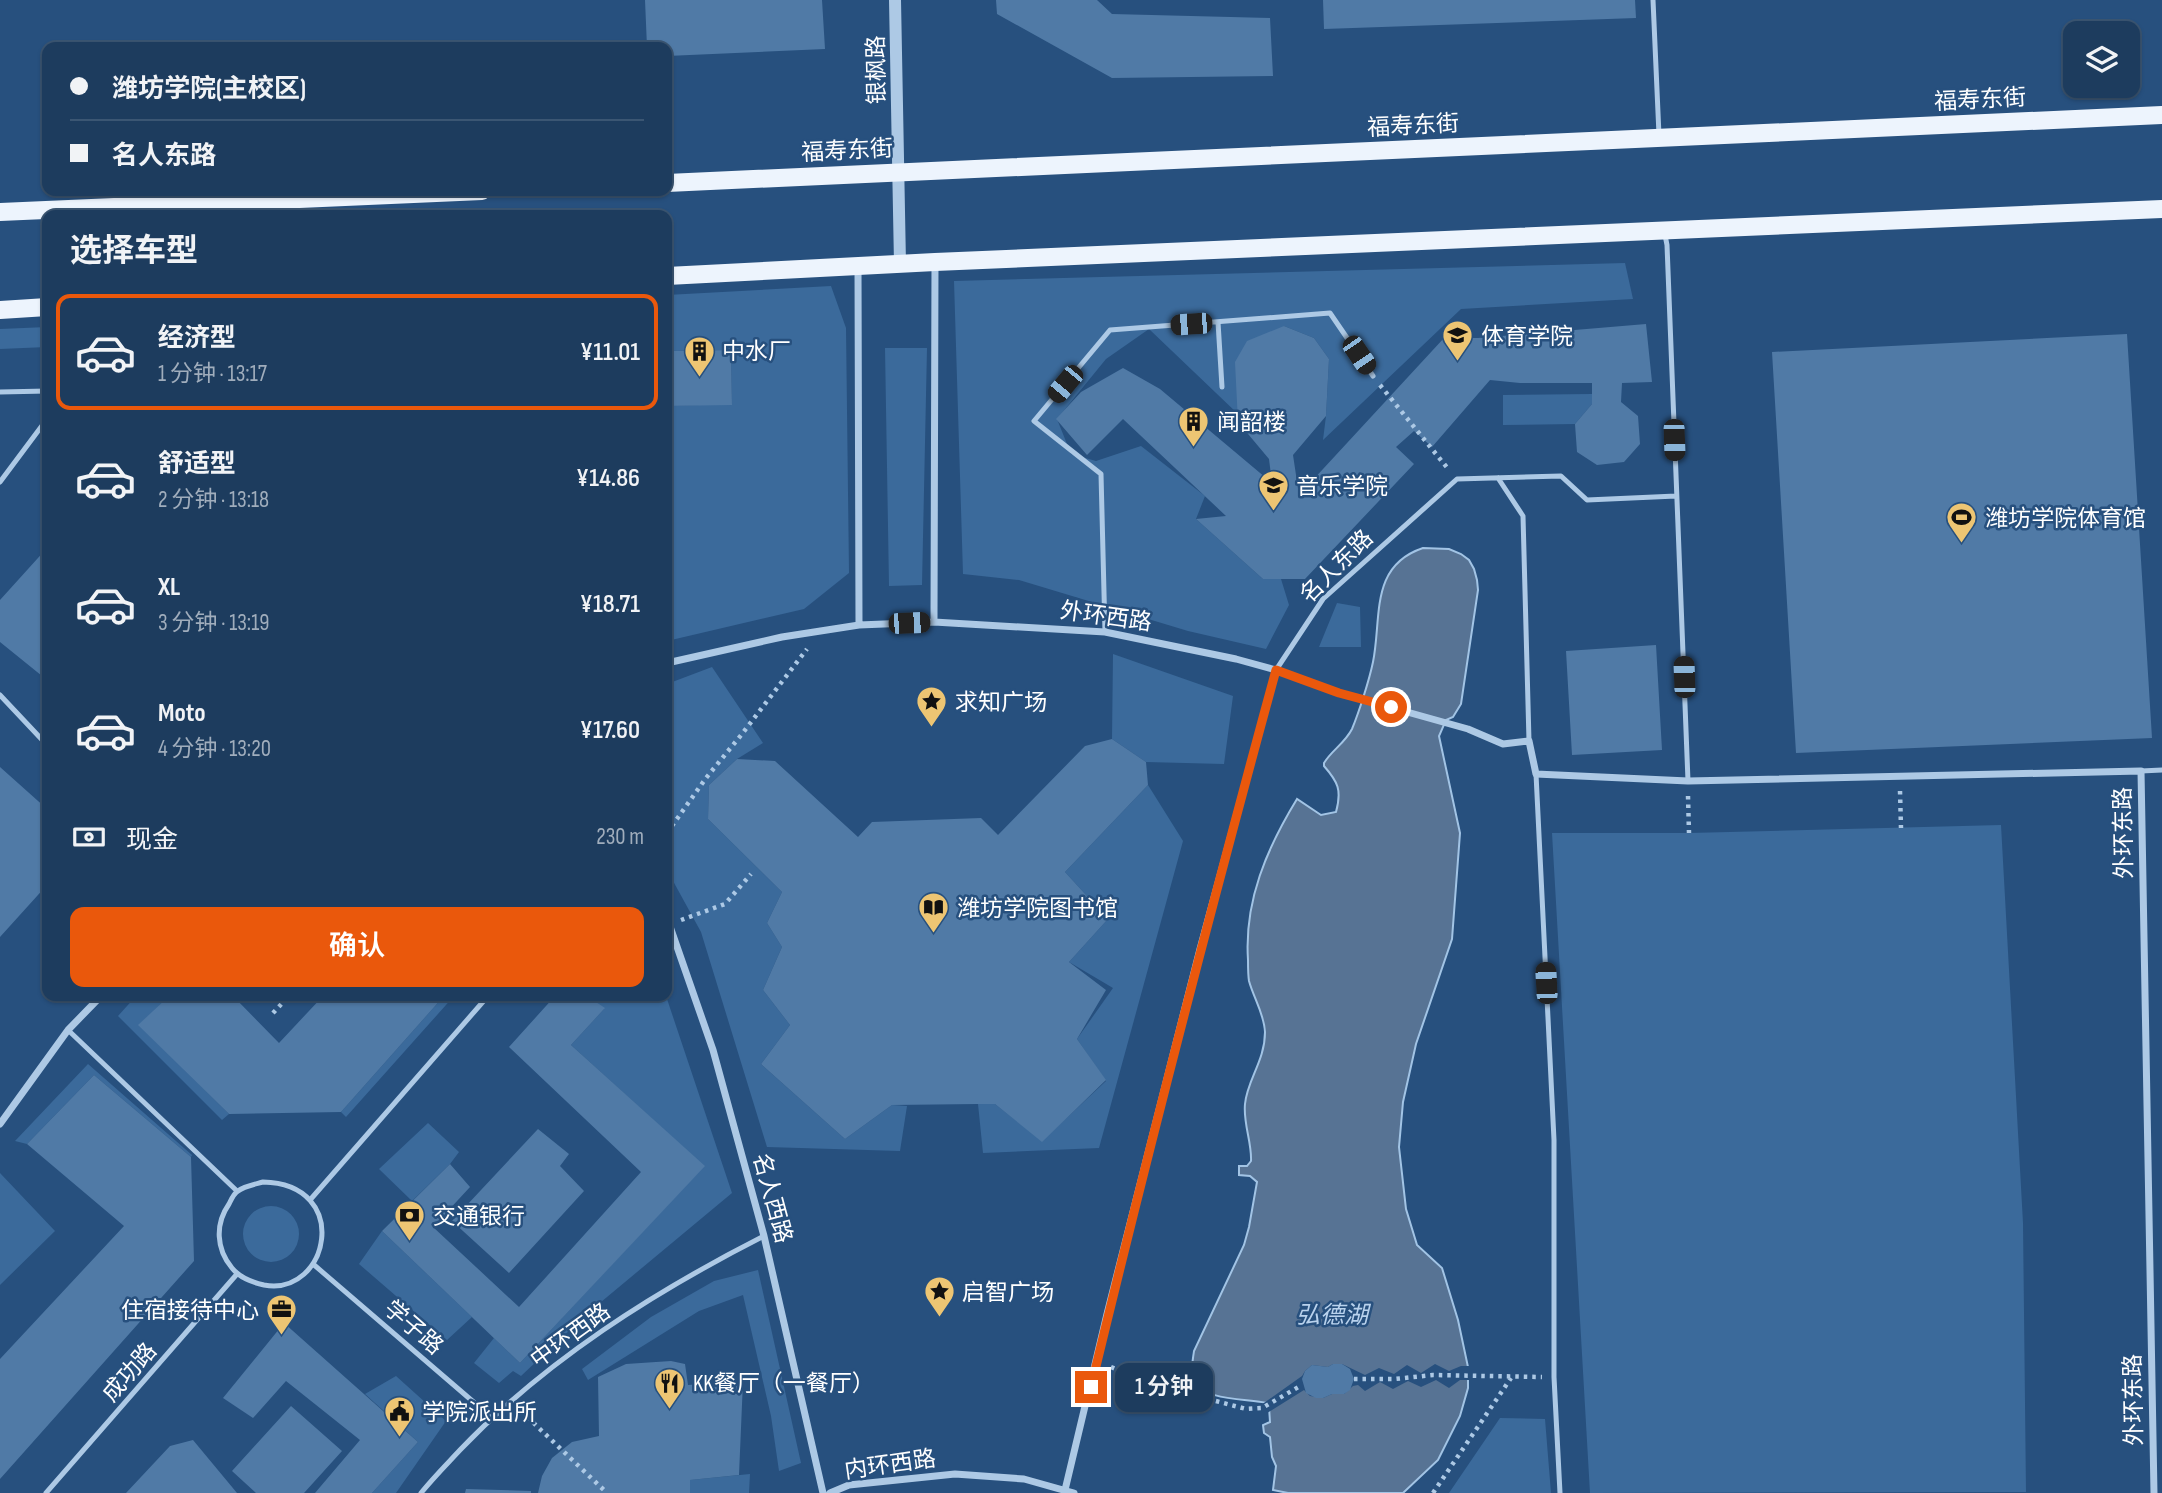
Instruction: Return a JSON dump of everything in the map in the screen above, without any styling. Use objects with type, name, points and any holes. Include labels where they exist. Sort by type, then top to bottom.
[{"type":"main road","name":"福寿东街","points":[[672,183],[2162,115]]},
{"type":"main road","points":[[46,210],[367,196]]},
{"type":"main road","points":[[672,276],[2162,209]]},
{"type":"main road","points":[[0,212],[42,210]]},
{"type":"main road","points":[[0,310],[42,307]]},
{"type":"street","name":"银枫路","points":[[895,0],[900,264]]},
{"type":"street","points":[[934,262],[934,622]]},
{"type":"street","points":[[858,267],[859,625]]},
{"type":"street","name":"外环西路","points":[[672,662],[782,637],[859,625],[934,622],[1105,632],[1276,670],[1339,693],[1468,729],[1503,744],[1529,741]]},
{"type":"street","name":"名人东路","points":[[1065,1490],[1200,949],[1276,670]]},
{"type":"street","points":[[1529,741],[1536,774]]},
{"type":"street","name":"外环东路","points":[[1536,774],[1688,781],[2141,771],[2154,1493]]},
{"type":"street","name":"名人西路","points":[[672,933],[713,1050],[764,1236],[823,1493]]},
{"type":"street","points":[[0,1124],[68,1030],[96,1001]]},
{"type":"street","name":"内环西路","points":[[830,1493],[849,1485],[955,1474],[1024,1479],[1074,1493]]},
{"type":"lane","points":[[1653,0],[1660,138]]},
{"type":"lane","points":[[1664,231],[1667,245],[1688,781]]},
{"type":"lane","points":[[1105,632],[1101,474],[1034,421],[1110,330],[1330,313],[1373,376]]},
{"type":"lane","points":[[1218,322],[1222,387]]},
{"type":"lane","points":[[0,392],[42,391]]},
{"type":"lane","points":[[0,482],[42,426]]},
{"type":"lane","points":[[1457,479],[1561,476],[1587,500],[1676,496]]},
{"type":"lane","points":[[1498,478],[1523,516],[1529,741]]},
{"type":"lane","name":"名人东路","points":[[1276,670],[1323,599],[1457,479]]},
{"type":"lane","points":[[0,695],[42,740]]},
{"type":"lane","points":[[2141,771],[2162,770]]},
{"type":"lane","points":[[1536,774],[1554,1140],[1554,1377],[1560,1493]]},
{"type":"lane","points":[[310,1200],[484,1001]]},
{"type":"lane","points":[[68,1030],[237,1191]]},
{"type":"lane","points":[[263,1182],[280,1183],[297,1188],[310,1200],[319,1214],[323,1231],[321,1248],[313,1264],[301,1276],[286,1284],[269,1286],[252,1283],[237,1274],[226,1261],[219,1245],[218,1228],[223,1212],[237,1191],[263,1182]]},
{"type":"lane","name":"中环西路","points":[[421,1493],[491,1417],[573,1352],[665,1289],[764,1236]]},
{"type":"lane","name":"学子路","points":[[313,1264],[491,1417]]},
{"type":"lane","name":"成功路","points":[[46,1493],[237,1274]]},
{"type":"path","points":[[1373,376],[1457,479]]},
{"type":"path","points":[[672,826],[820,631]]},
{"type":"path","points":[[1899,776],[1901,828]]},
{"type":"path","points":[[1688,781],[1689,833]]},
{"type":"path","points":[[672,921],[725,904],[751,874]]},
{"type":"path","points":[[273,1013],[284,1001]]},
{"type":"path","points":[[1097,1361],[1152,1384],[1246,1409],[1262,1408],[1302,1385]]},
{"type":"path","points":[[1354,1379],[1433,1375],[1554,1377]]},
{"type":"path","points":[[1433,1493],[1511,1377]]},
{"type":"path","points":[[510,1401],[607,1493]]},
{"type":"shaded area","points":[[1625,263],[1633,299],[1461,309],[1323,440],[1329,359],[1314,338],[1284,326],[1238,414],[1149,329],[1106,359],[1057,419],[1071,454],[1096,461],[1141,446],[1205,496],[1196,519],[1263,579],[1281,579],[1289,605],[1266,649],[1188,631],[1019,580],[963,574],[954,281]]},
{"type":"shaded area","points":[[831,286],[846,328],[849,573],[804,609],[672,640],[672,406],[732,404],[731,350],[672,351],[672,295]]},
{"type":"shaded area","points":[[42,327],[42,347],[0,349],[0,329]]},
{"type":"shaded area","points":[[885,348],[927,348],[922,585],[889,586]]},
{"type":"shaded area","points":[[1592,394],[1592,404],[1575,424],[1503,425],[1503,395]]},
{"type":"shaded area","points":[[1337,603],[1360,607],[1361,647],[1319,647]]},
{"type":"shaded area","points":[[1113,654],[1233,696],[1224,764],[1146,762],[1112,739]]},
{"type":"shaded area","points":[[712,667],[763,743],[737,759],[709,785],[708,819],[782,892],[767,923],[782,947],[763,990],[790,1025],[761,1064],[845,1139],[892,1105],[907,1106],[900,1151],[767,1147],[701,932],[672,879],[672,682]]},
{"type":"shaded area","points":[[1148,785],[1183,841],[1099,1148],[983,1153],[978,1104],[995,1104],[1042,1141],[1106,1081],[1077,1039],[1113,988],[1069,962],[1108,919],[1065,872]]},
{"type":"shaded area","points":[[2001,825],[2023,1223],[2026,1492],[1590,1493],[1552,833],[1689,833]]},
{"type":"shaded area","points":[[132,1001],[164,1001],[139,1025],[229,1114],[222,1120],[118,1016]]},
{"type":"shaded area","points":[[440,1001],[450,1001],[346,1117],[341,1112]]},
{"type":"shaded area","points":[[594,1001],[668,1001],[732,1193],[589,1312],[521,1376],[513,1371],[499,1383],[474,1363],[494,1338],[520,1363],[704,1166],[571,1045],[604,1009]]},
{"type":"shaded area","points":[[88,1064],[192,1155],[191,1157],[94,1075],[27,1144],[15,1141]]},
{"type":"shaded area","points":[[428,1123],[459,1152],[412,1201],[379,1169]]},
{"type":"shaded area","points":[[0,1173],[55,1231],[0,1285]]},
{"type":"shaded area","points":[[265,1206],[277,1206],[287,1210],[295,1218],[299,1234],[295,1250],[287,1258],[277,1262],[265,1262],[255,1258],[247,1250],[243,1240],[243,1228],[247,1218],[255,1210]]},
{"type":"shaded area","points":[[382,1231],[472,1317],[447,1340],[359,1264]]},
{"type":"shaded area","points":[[758,1270],[801,1463],[779,1471],[771,1416],[743,1295],[699,1311],[588,1380],[582,1369],[651,1317],[714,1281]]},
{"type":"shaded area","points":[[396,1376],[446,1421],[396,1493],[372,1493],[418,1442],[365,1394]]},
{"type":"shaded area","points":[[1500,1418],[1545,1419],[1551,1493],[1449,1493]]},
{"type":"shaded area","points":[[750,1474],[749,1493],[690,1493],[690,1480]]},
{"type":"water","name":"弘德湖","points":[[1423,548],[1449,549],[1469,560],[1474,569],[1478,590],[1461,704],[1453,717],[1446,720],[1439,736],[1460,833],[1452,939],[1416,1044],[1403,1102],[1399,1147],[1406,1209],[1417,1245],[1442,1268],[1458,1320],[1468,1367],[1468,1388],[1460,1416],[1438,1460],[1403,1493],[1288,1493],[1273,1490],[1276,1466],[1270,1437],[1264,1433],[1263,1425],[1270,1422],[1267,1403],[1227,1398],[1206,1392],[1193,1379],[1192,1372],[1194,1351],[1244,1245],[1257,1182],[1250,1176],[1239,1175],[1239,1166],[1247,1166],[1251,1161],[1245,1104],[1262,1052],[1265,1032],[1249,979],[1250,917],[1267,856],[1297,799],[1321,815],[1336,812],[1338,787],[1324,763],[1349,734],[1361,705],[1373,662],[1381,595],[1386,580],[1394,567],[1406,556]]},
{"type":"pier","points":[[1342,1364],[1365,1375],[1379,1368],[1394,1374],[1407,1365],[1421,1373],[1435,1364],[1449,1371],[1461,1366],[1471,1366],[1471,1380],[1460,1380],[1449,1388],[1436,1380],[1421,1387],[1408,1381],[1393,1389],[1380,1382],[1365,1391],[1358,1385],[1344,1394],[1332,1394],[1323,1398],[1310,1396],[1304,1390],[1267,1413],[1265,1406],[1261,1405],[1302,1376],[1312,1365],[1328,1367]]},
{"type":"building","points":[[645,0],[822,0],[825,49],[672,56],[672,42],[647,42]]},
{"type":"building","points":[[996,0],[1097,0],[1112,14],[1270,18],[1273,76],[1112,78],[997,14]]},
{"type":"building","points":[[1323,0],[1635,0],[1636,18],[1324,29]]},
{"type":"building","name":"闻韶楼","points":[[1646,324],[1652,382],[1622,383],[1621,402],[1638,416],[1640,444],[1624,462],[1597,465],[1577,452],[1575,424],[1592,404],[1592,383],[1520,383],[1490,380],[1432,447],[1414,431],[1396,447],[1414,464],[1305,579],[1263,579],[1196,519],[1226,516],[1123,419],[1087,455],[1056,419],[1081,392],[1123,368],[1160,389],[1272,483],[1269,459],[1238,422],[1235,362],[1247,341],[1284,326],[1314,338],[1329,359],[1326,416],[1293,455],[1299,495],[1444,338],[1478,338]]},
{"type":"building","name":"潍坊学院体育馆","points":[[2127,334],[2152,738],[1796,753],[1772,352]]},
{"type":"building","name":"中水厂","points":[[731,350],[732,405],[672,406],[672,351]]},
{"type":"building","points":[[42,554],[42,676],[0,642],[0,600]]},
{"type":"building","points":[[1656,645],[1662,750],[1572,755],[1566,651]]},
{"type":"building","name":"潍坊学院图书馆","points":[[1112,739],[1146,762],[1148,785],[1065,872],[1108,919],[1069,962],[1106,990],[1077,1039],[1106,1080],[1042,1142],[995,1104],[892,1105],[845,1139],[761,1064],[790,1025],[763,990],[782,947],[767,923],[782,892],[708,819],[709,785],[737,759],[775,761],[858,837],[872,822],[981,818],[998,835],[1085,746]]},
{"type":"building","points":[[0,767],[42,805],[42,891],[0,937]]},
{"type":"building","points":[[164,1001],[238,1001],[279,1043],[318,1001],[440,1001],[341,1112],[229,1114],[138,1025]]},
{"type":"building","points":[[550,1001],[594,1001],[605,1008],[571,1045],[705,1166],[520,1363],[382,1231],[450,1164],[470,1187],[433,1227],[519,1307],[641,1172],[509,1047]]},
{"type":"building","points":[[94,1075],[191,1157],[194,1261],[0,1479],[0,1359],[124,1226],[27,1144]]},
{"type":"building","points":[[538,1129],[569,1154],[560,1166],[584,1191],[509,1273],[452,1221]]},
{"type":"building","points":[[284,1323],[418,1442],[372,1493],[315,1493],[360,1440],[286,1381],[253,1418],[223,1398]]},
{"type":"building","name":"KK餐厅（一餐厅）","points":[[671,1361],[685,1364],[688,1385],[743,1381],[739,1475],[690,1480],[690,1493],[538,1493],[542,1476],[552,1458],[572,1442],[599,1436],[598,1377],[626,1364]]},
{"type":"building","points":[[1342,1364],[1350,1369],[1354,1379],[1350,1390],[1344,1394],[1332,1394],[1323,1398],[1306,1393],[1302,1379],[1305,1371],[1312,1365],[1328,1367]]},
{"type":"building","points":[[291,1406],[342,1451],[304,1493],[256,1493],[232,1471]]},
{"type":"building","points":[[193,1440],[237,1493],[126,1493],[170,1446]]},
{"type":"building","points":[[466,1489],[531,1491],[531,1493],[465,1493]]},
{"type":"place","name":"体育学院","points":[[1458,363]]},
{"type":"place","name":"中水厂","points":[[699,378]]},
{"type":"place","name":"闻韶楼","points":[[1194,449]]},
{"type":"place","name":"音乐学院","points":[[1273,513]]},
{"type":"place","name":"潍坊学院体育馆","points":[[1962,545]]},
{"type":"place","name":"求知广场","points":[[932,729]]},
{"type":"place","name":"潍坊学院图书馆","points":[[934,935]]},
{"type":"place","name":"交通银行","points":[[410,1243]]},
{"type":"place","name":"启智广场","points":[[939,1319]]},
{"type":"place","name":"住宿接待中心","points":[[282,1337]]},
{"type":"place","name":"KK餐厅（一餐厅）","points":[[670,1410]]},
{"type":"place","name":"学院派出所","points":[[399,1439]]},
{"type":"route","points":[[1091,1387],[1107,1314],[1194,975],[1276,670],[1339,693],[1391,707]]}]
